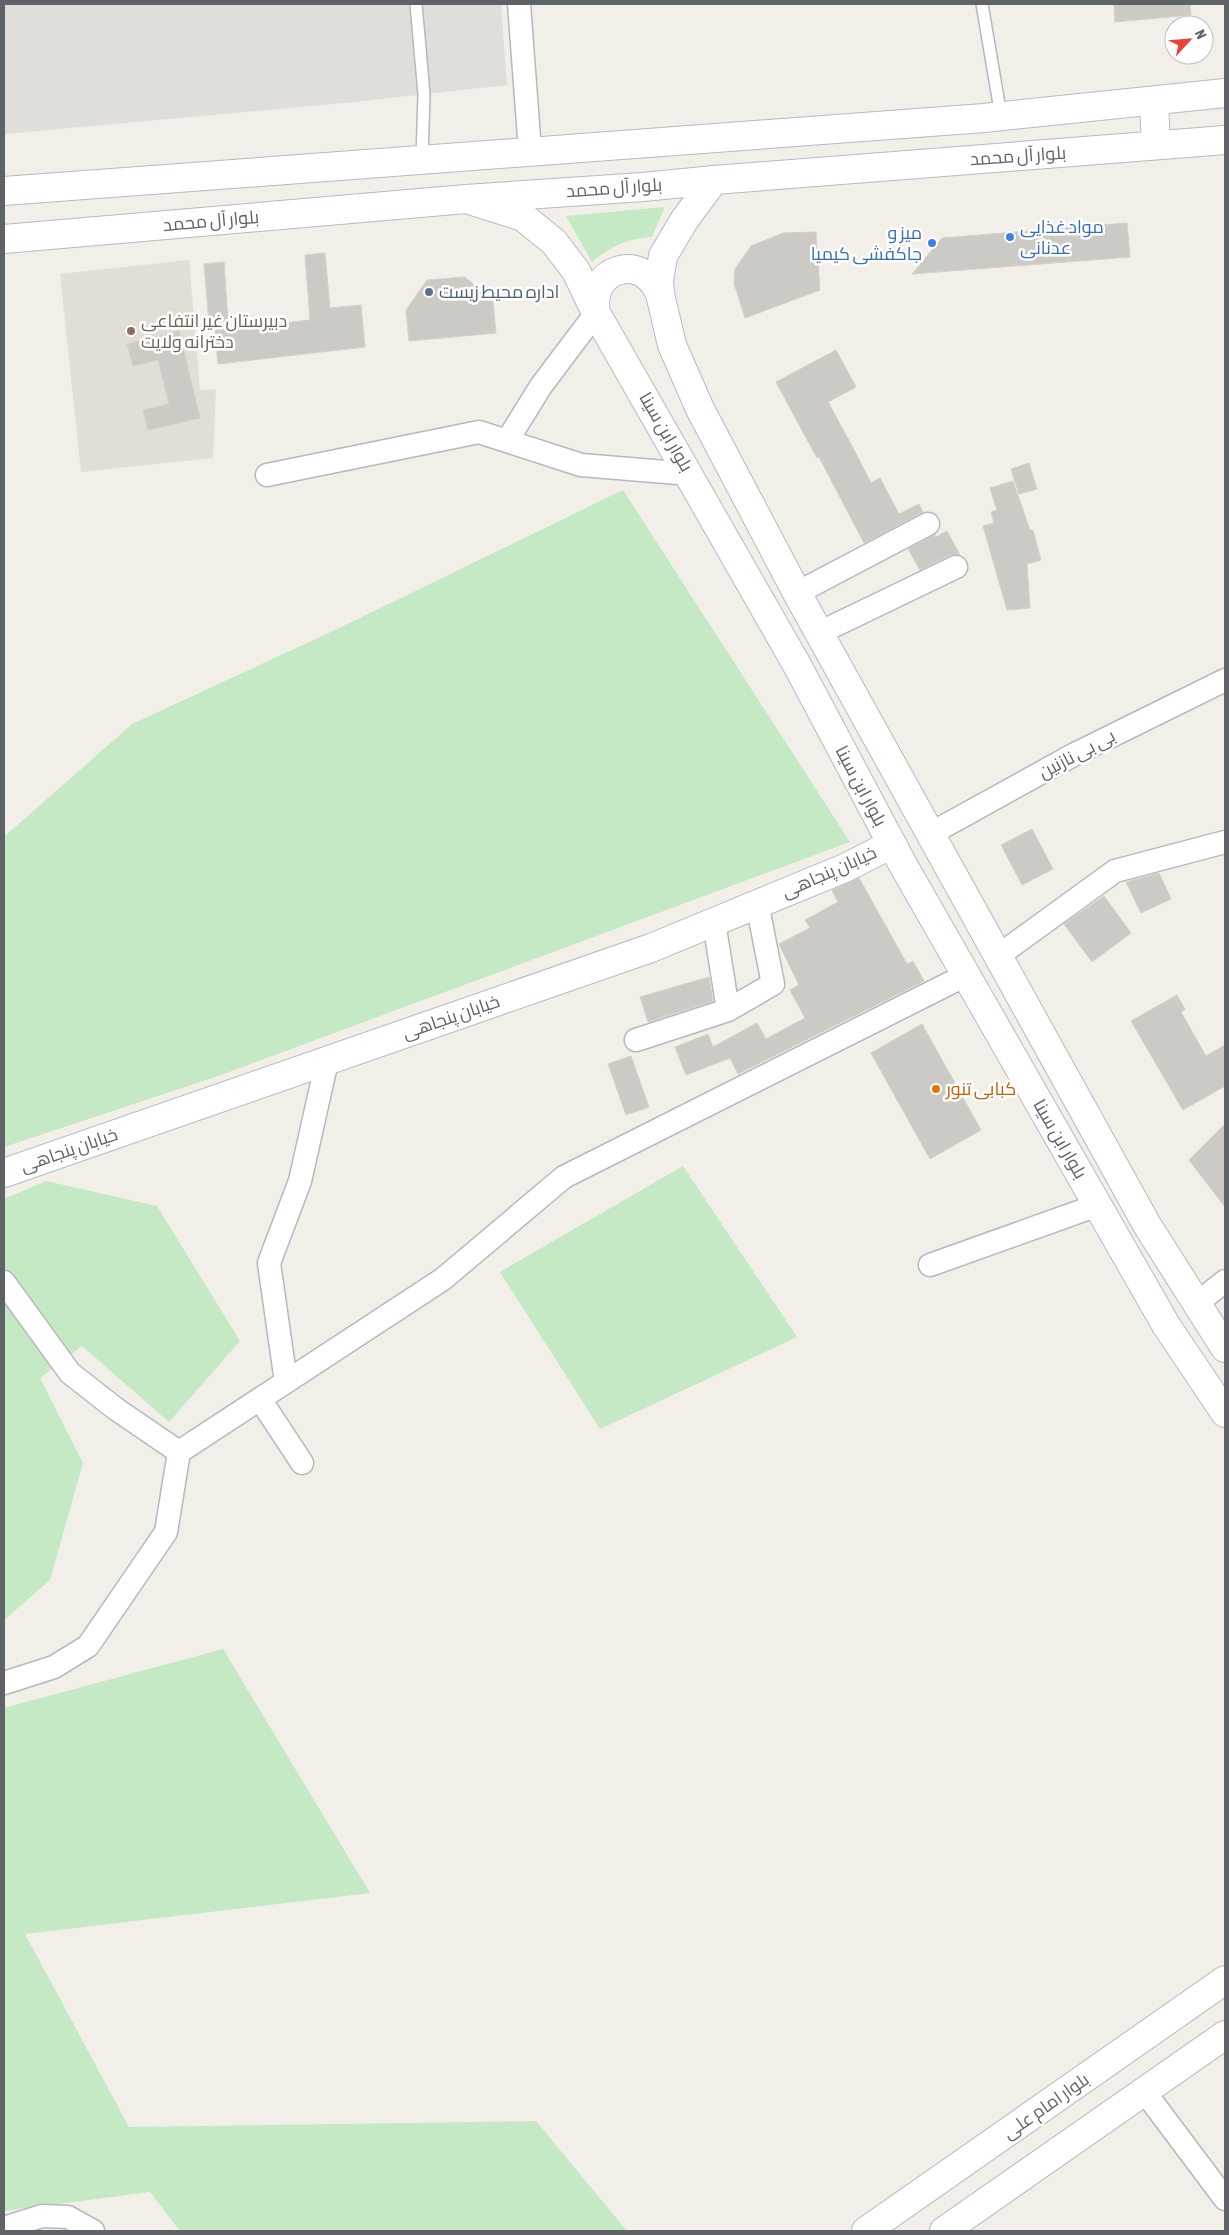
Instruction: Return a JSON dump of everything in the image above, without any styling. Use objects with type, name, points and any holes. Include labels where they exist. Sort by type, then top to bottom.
[{"type":"main road","points":[[4,191],[1001,116],[1225,93]]},
{"type":"main road","points":[[1154,101],[1156,146]]},
{"type":"main road","name":"بلوار آل محمد","points":[[4,239],[466,199],[643,187],[1225,140]]},
{"type":"main road","name":"بلوار ابن سینا","points":[[714,180],[685,219],[663,256],[659,280],[660,294],[672,346],[700,409],[819,633],[1147,1225],[1225,1348]]},
{"type":"main road","name":"بلوار ابن سینا","points":[[466,199],[523,218],[554,242],[576,271],[596,313],[690,474],[797,665],[892,844],[966,975],[1166,1325],[1225,1413]]},
{"type":"main road","points":[[596,313],[595,304],[598,288],[609,275],[616,271],[635,269],[643,273],[656,286],[660,294]]},
{"type":"main road","name":"خیابان پنجاهی","points":[[4,1173],[651,948],[844,868],[892,844]]},
{"type":"main road","name":"بلوار امام علی","points":[[866,2231],[1225,1980]]},
{"type":"main road","points":[[944,2231],[1225,2036]]},
{"type":"street","points":[[519,4],[530,152]]},
{"type":"street","points":[[507,441],[541,386],[596,313]]},
{"type":"street","points":[[267,475],[479,432],[581,465],[690,474]]},
{"type":"street","points":[[797,593],[928,524]]},
{"type":"street","points":[[819,633],[956,567]]},
{"type":"street","name":"بی بی نازنین","points":[[930,834],[1076,754],[1225,680]]},
{"type":"street","points":[[998,956],[1115,871],[1225,842]]},
{"type":"street","points":[[636,1040],[728,1010],[773,984],[757,903]]},
{"type":"street","points":[[714,922],[728,1010]]},
{"type":"street","points":[[4,1683],[54,1667],[88,1646],[166,1532],[179,1452],[443,1279],[564,1177],[966,975]]},
{"type":"street","points":[[286,1382],[269,1263],[300,1182],[327,1061]]},
{"type":"street","points":[[930,1265],[1098,1204]]},
{"type":"street","points":[[4,1282],[70,1373],[116,1409],[179,1452]]},
{"type":"street","points":[[1196,1304],[1225,1282]]},
{"type":"street","points":[[260,1398],[302,1463]]},
{"type":"street","points":[[1144,2091],[1225,2199]]},
{"type":"street","points":[[4,2228],[42,2216],[68,2217],[93,2231]]},
{"type":"lane","points":[[416,4],[424,94],[422,160]]},
{"type":"lane","points":[[982,4],[1001,116]]},
{"type":"shaded area","points":[[4,4],[501,4],[507,85],[354,102],[4,134]]},
{"type":"shaded area","name":"دبیرستان غیر انتفاعی دخترانه ولایت","points":[[189,260],[200,390],[216,389],[213,458],[81,472],[60,274]]},
{"type":"green space","points":[[665,207],[652,237],[627,241],[592,262],[566,216]]},
{"type":"green space","points":[[623,490],[850,842],[218,1076],[4,1147],[4,837],[132,724],[331,632]]},
{"type":"green space","points":[[683,1166],[797,1337],[600,1429],[500,1272]]},
{"type":"green space","points":[[46,1181],[157,1206],[240,1341],[169,1422],[82,1346],[40,1378],[83,1463],[50,1580],[4,1620],[4,1199]]},
{"type":"green space","points":[[223,1649],[370,1893],[25,1934],[129,2127],[536,2121],[627,2231],[180,2231],[150,2192],[4,2211],[4,1708]]},
{"type":"building","points":[[1114,4],[1190,4],[1191,15],[1164,15],[1164,17],[1115,22]]},
{"type":"building","points":[[1127,223],[1130,257],[912,274],[942,238]]},
{"type":"building","points":[[816,232],[820,290],[745,318],[734,283],[735,269],[751,246],[783,233]]},
{"type":"building","points":[[325,253],[330,308],[361,305],[365,347],[218,364],[215,330],[310,320],[305,255]]},
{"type":"building","points":[[224,262],[228,321],[209,323],[204,264]]},
{"type":"building","points":[[465,277],[493,302],[496,333],[409,341],[406,310],[427,280]]},
{"type":"building","points":[[179,331],[200,418],[148,430],[143,410],[169,404],[158,360],[133,366],[127,344]]},
{"type":"building","points":[[836,350],[856,387],[828,402],[871,483],[880,478],[899,514],[919,504],[923,512],[864,543],[819,457],[817,458],[776,382]]},
{"type":"building","points":[[1029,463],[1037,489],[1019,494],[1011,469]]},
{"type":"building","points":[[1013,481],[1030,530],[1033,530],[1041,560],[1027,564],[1030,608],[1007,610],[983,526],[994,523],[991,512],[997,510],[990,488]]},
{"type":"building","points":[[947,531],[960,555],[950,555],[920,570],[908,549]]},
{"type":"building","points":[[1032,829],[1053,869],[1022,885],[1001,845]]},
{"type":"building","points":[[1159,873],[1171,899],[1141,913],[1126,882]]},
{"type":"building","points":[[859,878],[907,964],[913,961],[924,981],[738,1074],[730,1058],[686,1075],[675,1047],[708,1034],[713,1047],[757,1023],[766,1039],[805,1018],[790,990],[799,985],[779,944],[810,928],[805,920],[838,902],[832,890]]},
{"type":"building","points":[[1104,896],[1131,933],[1092,962],[1064,924]]},
{"type":"building","points":[[709,977],[713,1001],[648,1022],[640,997]]},
{"type":"building","points":[[1177,995],[1185,1009],[1181,1012],[1206,1056],[1225,1045],[1225,1086],[1183,1110],[1131,1021]]},
{"type":"building","points":[[922,1024],[981,1130],[930,1159],[871,1053]]},
{"type":"building","points":[[631,1056],[649,1107],[626,1115],[608,1064]]},
{"type":"building","points":[[1225,1124],[1225,1207],[1189,1160]]},
{"type":"place","name":"مواد غذایی عدنانی","points":[[1010,237]]},
{"type":"place","name":"میز و جاکفشی کیمیا","points":[[932,243]]},
{"type":"place","name":"اداره محیط زیست","points":[[429,292]]},
{"type":"place","name":"دبیرستان غیر انتفاعی دخترانه ولایت","points":[[131,331]]},
{"type":"place","name":"کبابی تنور","points":[[936,1089]]}]
